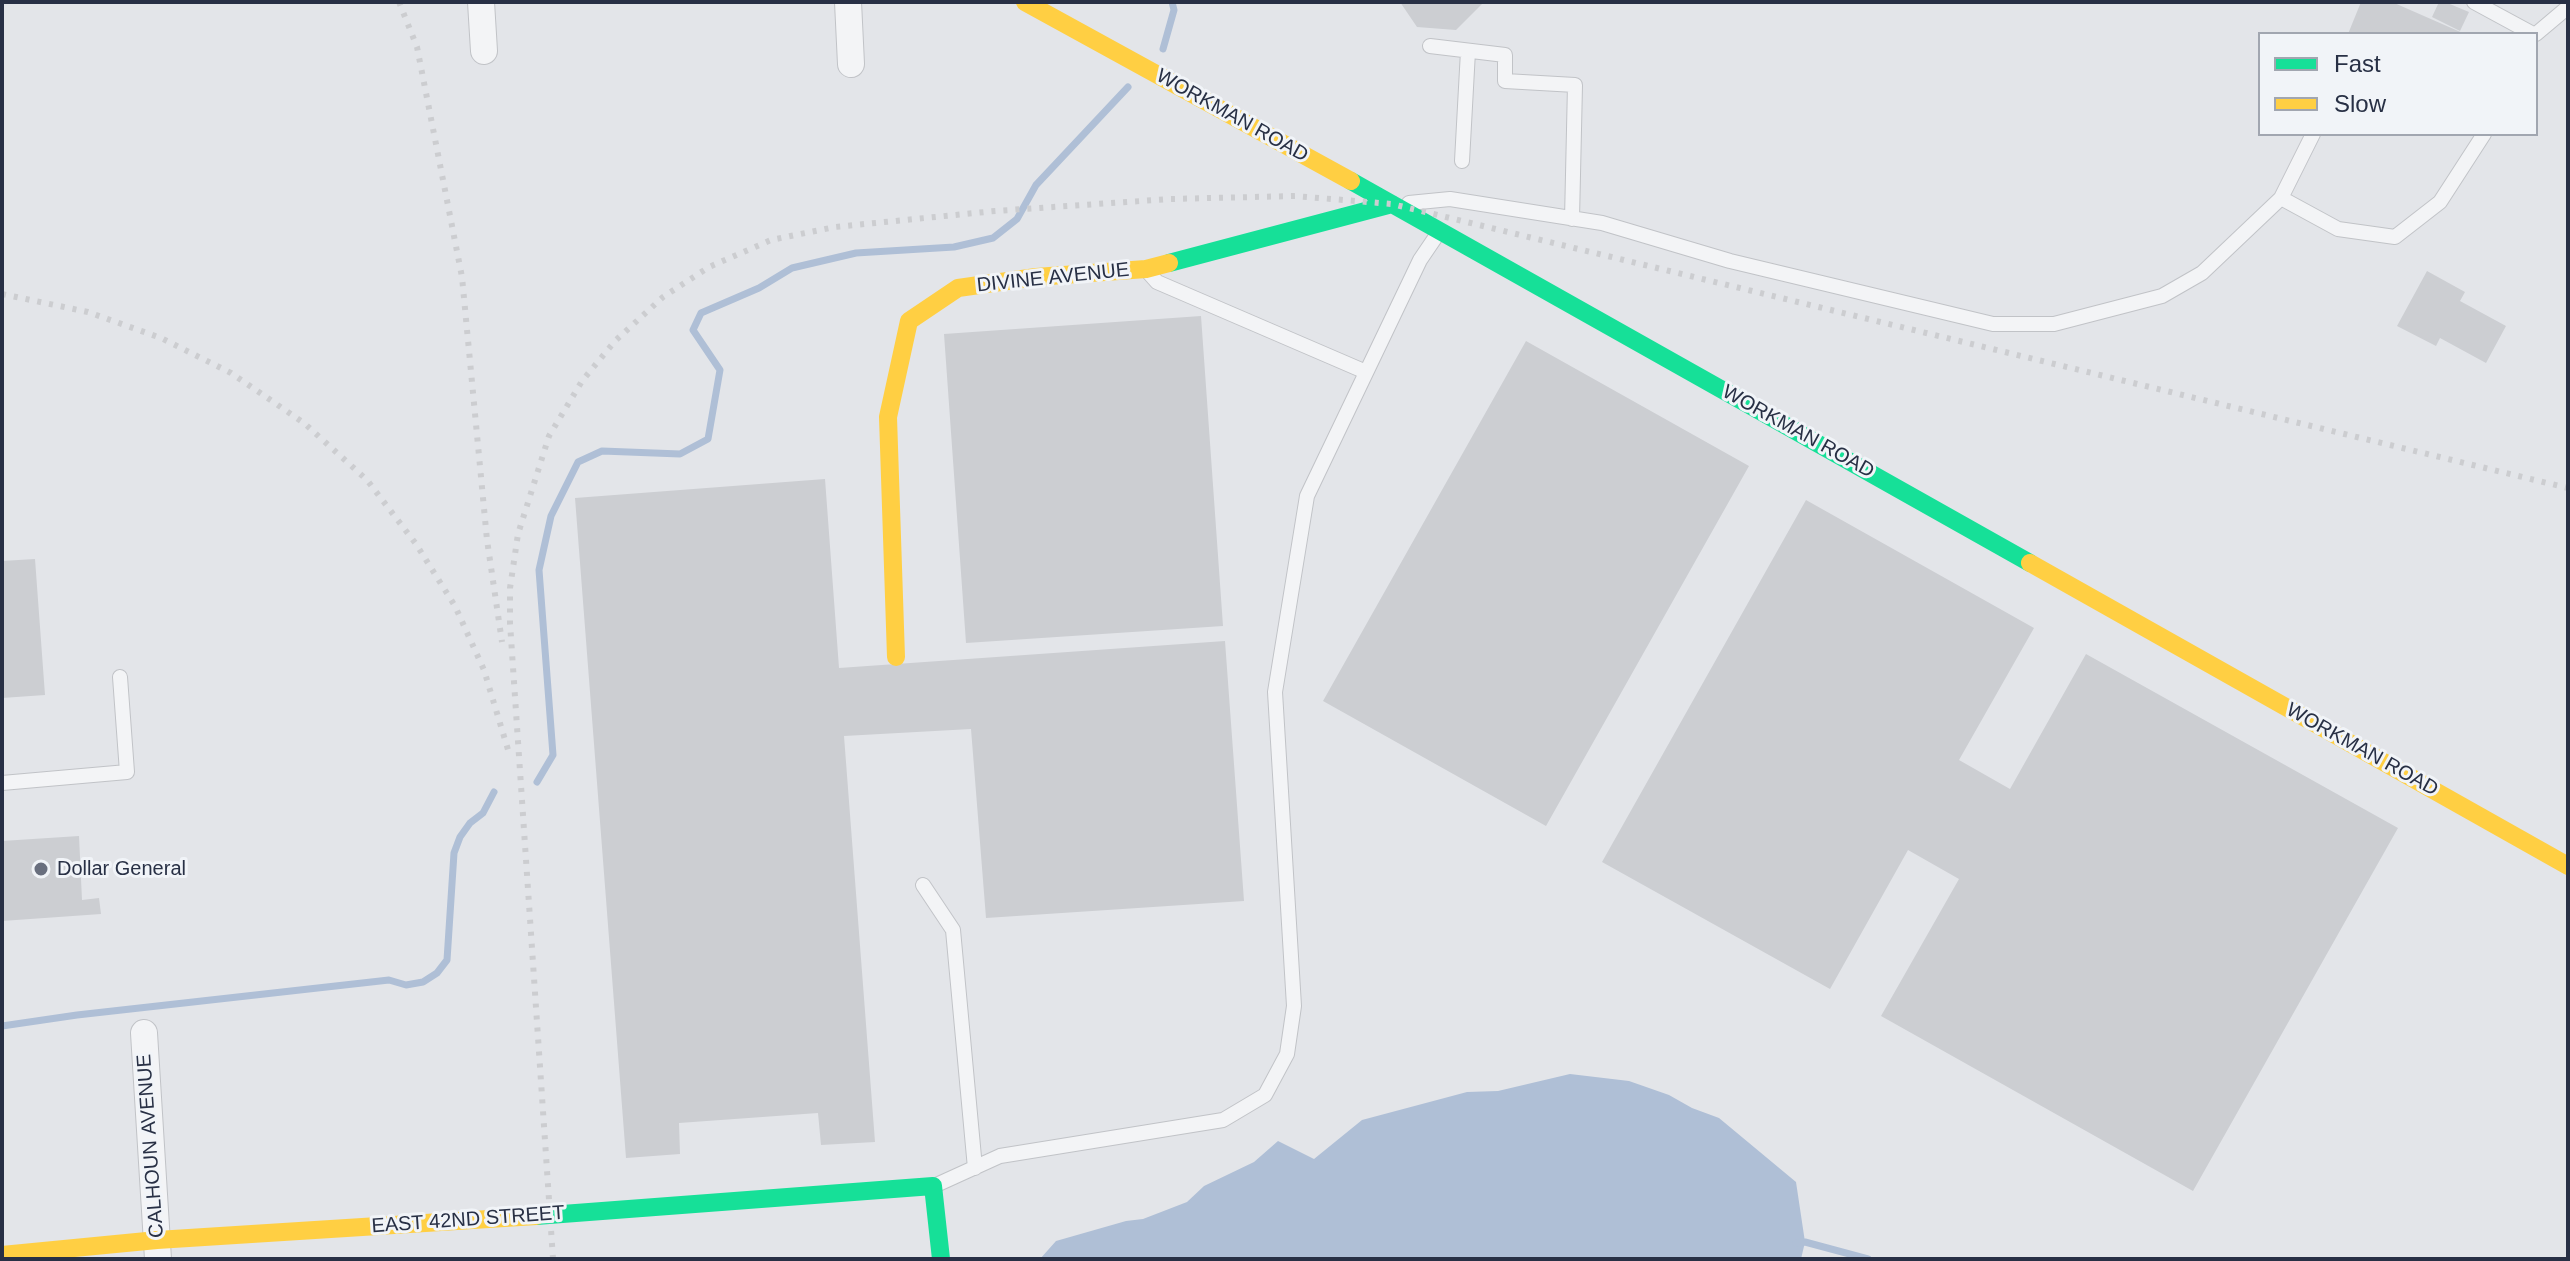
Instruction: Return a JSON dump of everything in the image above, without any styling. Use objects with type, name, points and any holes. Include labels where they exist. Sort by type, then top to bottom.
[{"type":"street","points":[[481,2],[484,51]]},
{"type":"street","points":[[848,2],[851,64]]},
{"type":"street","name":"WORKMAN ROAD","points":[[1025,2],[1057,10],[1392,204],[2568,866]]},
{"type":"street","name":"DIVINE AVENUE","points":[[896,657],[888,417],[909,321],[958,288],[1036,277],[1146,269],[1392,204]]},
{"type":"street","name":"CALHOUN AVENUE","points":[[144,1033],[158,1249]]},
{"type":"street","points":[[933,1186],[941,1259]]},
{"type":"street","name":"EAST 42ND STREET","points":[[2,1255],[158,1249],[933,1186]]},
{"type":"lane","points":[[2474,2],[2530,32]]},
{"type":"lane","points":[[2537,32],[2568,7]]},
{"type":"lane","points":[[1430,46],[1505,55],[1505,81],[1575,85],[1572,219]]},
{"type":"lane","points":[[1462,161],[1468,51]]},
{"type":"lane","points":[[1392,204],[1450,199],[1602,223],[1730,261],[1993,324],[2054,324],[2162,296],[2202,273],[2281,198],[2312,136]]},
{"type":"lane","points":[[2281,198],[2338,229],[2395,237],[2440,202],[2483,136]]},
{"type":"lane","points":[[933,1186],[1000,1156],[1223,1120],[1265,1095],[1287,1054],[1294,1006],[1275,692],[1307,496],[1420,260],[1440,231]]},
{"type":"lane","points":[[1146,269],[1157,282],[1366,372]]},
{"type":"lane","points":[[2,783],[127,772],[120,677]]},
{"type":"lane","points":[[923,885],[953,930],[975,1168]]},
{"type":"water","points":[[1570,1074],[1629,1081],[1719,1118],[1796,1182],[1805,1242],[1801,1259],[1040,1259],[1056,1241],[1143,1219],[1187,1202],[1204,1186],[1254,1162],[1278,1141],[1314,1159],[1362,1120],[1467,1092],[1498,1091]]},
{"type":"building","points":[[1400,2],[1484,2],[1456,30],[1417,27]]},
{"type":"building","points":[[2361,2],[2392,2],[2460,32],[2349,32]]},
{"type":"building","points":[[2439,2],[2469,12],[2460,31],[2432,17]]},
{"type":"building","points":[[2427,271],[2465,292],[2460,301],[2506,326],[2486,363],[2440,338],[2436,346],[2397,326]]},
{"type":"building","points":[[1201,316],[1223,626],[966,643],[944,334]]},
{"type":"building","points":[[1526,341],[1749,466],[1546,826],[1323,701]]},
{"type":"building","points":[[825,479],[839,668],[1225,641],[1244,901],[986,918],[971,729],[844,736],[875,1142],[821,1145],[818,1113],[679,1123],[680,1154],[626,1158],[575,498]]},
{"type":"building","points":[[1806,500],[2034,628],[1959,760],[2010,789],[2086,654],[2398,828],[2193,1191],[1881,1016],[1959,879],[1908,850],[1830,989],[1602,862]]},
{"type":"building","points":[[35,559],[45,695],[2,698],[2,561]]},
{"type":"building","name":"Dollar General","points":[[79,836],[82,900],[99,898],[101,914],[2,921],[2,841]]},
{"type":"waterway","points":[[1163,49],[1174,10],[1172,2]]},
{"type":"waterway","points":[[537,782],[553,755],[539,570],[551,516],[578,462],[602,451],[680,454],[708,439],[720,370],[693,330],[701,313],[759,288],[792,268],[856,253],[954,247],[993,238],[1017,219],[1036,185],[1128,87]]},
{"type":"waterway","points":[[2,1026],[389,980],[406,985],[423,982],[437,973],[447,960],[454,853],[460,837],[470,823],[483,813],[494,792]]},
{"type":"waterway","points":[[1796,1243],[1805,1242],[1868,1259]]},
{"type":"railway","points":[[399,2],[417,47],[462,277],[487,540],[502,642]]},
{"type":"railway","points":[[553,1259],[510,623],[510,588],[518,534],[549,436],[582,381],[615,341],[663,297],[709,267],[771,240],[835,227],[995,211],[1170,199],[1295,196],[1392,204],[2568,488]]},
{"type":"railway","points":[[2,294],[88,312],[161,338],[231,373],[304,423],[367,480],[416,544],[455,606],[484,670],[509,753]]},
{"type":"traffic: fast","points":[[1351,181],[2030,563]]},
{"type":"traffic: fast","points":[[1169,263],[1392,204]]},
{"type":"traffic: fast","points":[[536,1216],[933,1186],[941,1259]]},
{"type":"traffic: slow","points":[[1025,2],[1351,181]]},
{"type":"traffic: slow","points":[[896,657],[888,417],[909,321],[958,288],[1036,277],[1146,269],[1169,263]]},
{"type":"traffic: slow","points":[[2030,563],[2568,866]]},
{"type":"traffic: slow","points":[[2,1255],[157,1240],[536,1216]]},
{"type":"place","name":"Dollar General","points":[[41,869]]}]
